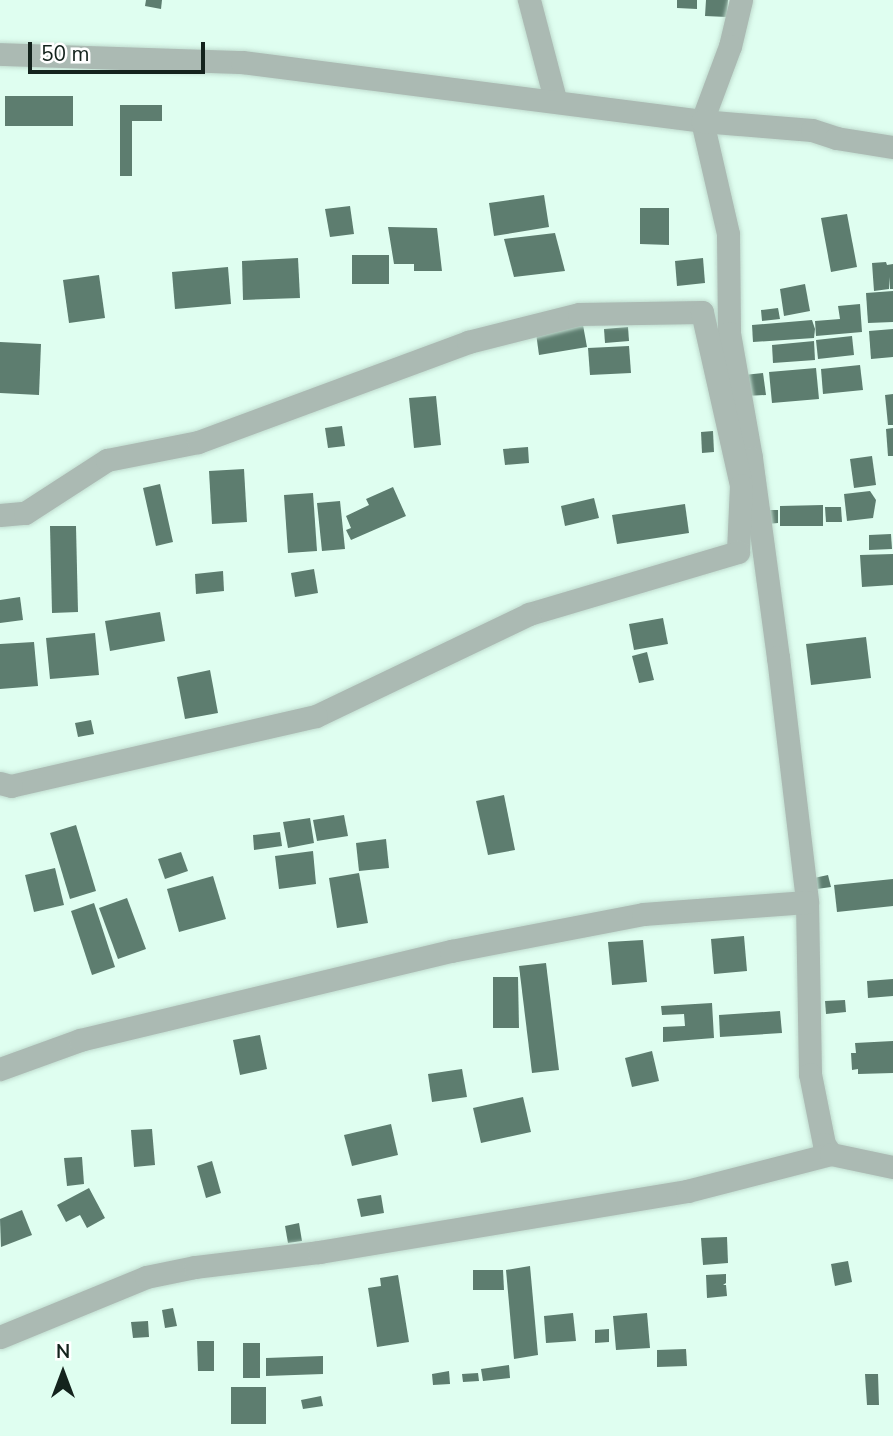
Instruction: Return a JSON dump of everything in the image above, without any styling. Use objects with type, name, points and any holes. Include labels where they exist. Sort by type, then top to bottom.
[{"type":"street","points":[[529,0],[555,99]]},
{"type":"street","points":[[741,0],[730,46],[702,121],[728,234],[729,333],[773,617],[807,901],[810,1074],[824,1144],[831,1154]]},
{"type":"street","points":[[0,54],[242,62],[555,99],[702,121],[812,130],[836,138],[893,147]]},
{"type":"street","points":[[0,516],[25,513],[107,460],[198,442],[468,342],[579,314],[702,312],[741,485],[738,552],[529,614],[316,716],[10,786],[0,783]]},
{"type":"street","points":[[0,1069],[80,1040],[451,951],[643,914],[807,901]]},
{"type":"street","points":[[0,1336],[146,1277],[195,1267],[319,1252],[687,1191],[831,1154],[893,1167]]},
{"type":"building","points":[[146,0],[162,0],[161,9],[145,6]]},
{"type":"building","points":[[677,0],[697,0],[697,9],[677,8]]},
{"type":"building","points":[[706,0],[728,0],[727,17],[705,16]]},
{"type":"building","points":[[5,96],[73,96],[73,126],[5,126]]},
{"type":"building","points":[[120,105],[162,105],[162,121],[132,121],[132,176],[120,176]]},
{"type":"building","points":[[544,195],[549,227],[494,236],[489,203]]},
{"type":"building","points":[[350,206],[354,234],[330,237],[325,209]]},
{"type":"building","points":[[640,208],[669,208],[669,245],[640,244]]},
{"type":"building","points":[[847,214],[857,267],[831,272],[821,218]]},
{"type":"building","points":[[388,227],[437,228],[442,271],[414,271],[414,264],[394,264]]},
{"type":"building","points":[[555,233],[565,271],[514,277],[504,239]]},
{"type":"building","points":[[352,255],[389,255],[389,284],[352,284]]},
{"type":"building","points":[[298,258],[300,298],[243,300],[242,261]]},
{"type":"building","points":[[703,258],[705,283],[677,286],[675,261]]},
{"type":"building","points":[[886,262],[887,265],[893,264],[893,289],[890,289],[889,277],[889,289],[874,291],[872,263]]},
{"type":"building","points":[[228,267],[231,304],[175,309],[172,272]]},
{"type":"building","points":[[99,275],[105,318],[69,323],[63,280]]},
{"type":"building","points":[[805,284],[810,311],[784,316],[780,289]]},
{"type":"building","points":[[893,291],[893,322],[868,323],[866,293]]},
{"type":"building","points":[[860,304],[862,332],[816,336],[815,321],[840,319],[838,306]]},
{"type":"building","points":[[778,308],[780,319],[762,321],[761,310]]},
{"type":"building","points":[[812,320],[814,338],[753,342],[752,325]]},
{"type":"building","points":[[583,325],[587,347],[539,355],[536,333]]},
{"type":"building","points":[[628,327],[629,341],[605,343],[604,329]]},
{"type":"building","points":[[893,329],[893,357],[871,359],[869,331]]},
{"type":"building","points":[[852,336],[854,355],[818,359],[816,340]]},
{"type":"building","points":[[814,341],[815,360],[773,363],[772,345]]},
{"type":"building","points":[[0,342],[41,344],[39,395],[0,393]]},
{"type":"building","points":[[629,346],[631,373],[590,375],[588,348]]},
{"type":"building","points":[[860,365],[863,390],[823,394],[821,369]]},
{"type":"building","points":[[816,368],[819,399],[772,403],[769,372]]},
{"type":"building","points":[[763,373],[766,395],[746,396],[744,375]]},
{"type":"building","points":[[893,394],[893,425],[888,425],[885,395]]},
{"type":"building","points":[[436,396],[441,445],[414,448],[409,398]]},
{"type":"building","points":[[342,426],[345,446],[328,448],[325,428]]},
{"type":"building","points":[[893,428],[893,456],[888,456],[886,429]]},
{"type":"building","points":[[713,431],[714,452],[702,453],[701,432]]},
{"type":"building","points":[[528,447],[529,463],[505,465],[503,449]]},
{"type":"building","points":[[872,456],[876,485],[854,488],[850,459]]},
{"type":"building","points":[[244,469],[247,522],[212,524],[209,471]]},
{"type":"building","points":[[160,484],[173,542],[156,546],[143,488]]},
{"type":"building","points":[[393,487],[406,516],[351,540],[346,530],[351,528],[346,516],[369,505],[366,499]]},
{"type":"building","points":[[870,491],[876,500],[873,518],[847,521],[844,494]]},
{"type":"building","points":[[313,493],[317,551],[288,553],[284,495]]},
{"type":"building","points":[[594,498],[599,518],[565,526],[561,506]]},
{"type":"building","points":[[340,501],[345,549],[322,551],[317,503]]},
{"type":"building","points":[[685,504],[689,533],[617,544],[612,515]]},
{"type":"building","points":[[823,505],[823,526],[780,526],[780,506]]},
{"type":"building","points":[[825,507],[841,507],[842,522],[826,522]]},
{"type":"building","points":[[767,510],[778,510],[778,523],[767,524]]},
{"type":"building","points":[[50,526],[76,526],[78,612],[52,613]]},
{"type":"building","points":[[891,534],[892,549],[869,550],[869,535]]},
{"type":"building","points":[[893,554],[893,585],[862,587],[860,555]]},
{"type":"building","points":[[314,569],[318,593],[295,597],[291,573]]},
{"type":"building","points":[[223,571],[224,591],[196,594],[195,574]]},
{"type":"building","points":[[20,597],[23,620],[0,623],[0,600]]},
{"type":"building","points":[[160,612],[165,641],[110,651],[105,621]]},
{"type":"building","points":[[663,618],[668,644],[634,650],[629,624]]},
{"type":"building","points":[[95,633],[99,675],[50,679],[46,638]]},
{"type":"building","points":[[866,637],[871,678],[811,685],[806,644]]},
{"type":"building","points":[[34,642],[38,686],[0,689],[0,644]]},
{"type":"building","points":[[647,652],[654,680],[639,683],[632,656]]},
{"type":"building","points":[[210,670],[218,713],[185,719],[177,677]]},
{"type":"building","points":[[91,720],[94,734],[78,737],[75,723]]},
{"type":"building","points":[[504,795],[515,850],[488,855],[476,801]]},
{"type":"building","points":[[344,815],[348,836],[317,841],[313,820]]},
{"type":"building","points":[[310,818],[314,843],[288,848],[283,822]]},
{"type":"building","points":[[76,825],[96,891],[70,899],[50,833]]},
{"type":"building","points":[[280,832],[282,846],[254,850],[253,835]]},
{"type":"building","points":[[386,839],[389,868],[359,871],[356,843]]},
{"type":"building","points":[[313,851],[316,884],[279,889],[275,856]]},
{"type":"building","points":[[181,852],[188,871],[165,879],[158,859]]},
{"type":"building","points":[[55,868],[64,905],[34,912],[25,875]]},
{"type":"building","points":[[359,873],[368,923],[337,928],[329,878]]},
{"type":"building","points":[[828,875],[831,887],[817,889],[814,878]]},
{"type":"building","points":[[213,876],[226,919],[179,932],[167,889]]},
{"type":"building","points":[[893,879],[893,906],[837,912],[834,885]]},
{"type":"building","points":[[127,898],[146,949],[118,959],[99,908]]},
{"type":"building","points":[[94,903],[115,967],[92,975],[71,911]]},
{"type":"building","points":[[744,936],[747,971],[714,974],[711,939]]},
{"type":"building","points":[[643,940],[647,982],[612,985],[608,942]]},
{"type":"building","points":[[546,963],[559,1070],[532,1073],[519,966]]},
{"type":"building","points":[[493,977],[518,977],[519,1028],[493,1028]]},
{"type":"building","points":[[893,979],[893,996],[868,998],[867,981]]},
{"type":"building","points":[[845,1000],[846,1012],[826,1014],[825,1001]]},
{"type":"building","points":[[712,1003],[714,1038],[663,1042],[663,1027],[685,1026],[684,1014],[662,1015],[661,1006]]},
{"type":"building","points":[[780,1011],[782,1033],[720,1037],[719,1015]]},
{"type":"building","points":[[260,1035],[267,1069],[240,1075],[233,1040]]},
{"type":"building","points":[[893,1041],[893,1073],[858,1074],[858,1069],[852,1070],[851,1053],[856,1053],[855,1043]]},
{"type":"building","points":[[652,1051],[659,1081],[632,1087],[625,1058]]},
{"type":"building","points":[[462,1069],[467,1097],[432,1102],[428,1074]]},
{"type":"building","points":[[523,1097],[531,1132],[481,1143],[473,1108]]},
{"type":"building","points":[[391,1124],[398,1155],[352,1166],[344,1135]]},
{"type":"building","points":[[152,1129],[155,1165],[134,1167],[131,1130]]},
{"type":"building","points":[[82,1157],[84,1184],[67,1186],[64,1158]]},
{"type":"building","points":[[212,1161],[221,1193],[206,1198],[197,1166]]},
{"type":"building","points":[[89,1188],[105,1218],[87,1228],[80,1215],[66,1222],[57,1205]]},
{"type":"building","points":[[381,1195],[384,1213],[361,1217],[357,1199]]},
{"type":"building","points":[[22,1210],[32,1235],[1,1247],[0,1219]]},
{"type":"building","points":[[299,1223],[302,1241],[288,1243],[285,1226]]},
{"type":"building","points":[[727,1237],[728,1263],[703,1265],[701,1238]]},
{"type":"building","points":[[848,1261],[852,1282],[835,1286],[831,1264]]},
{"type":"building","points":[[530,1266],[538,1355],[514,1359],[506,1270]]},
{"type":"building","points":[[473,1270],[503,1270],[504,1290],[473,1290]]},
{"type":"building","points":[[726,1274],[726,1283],[723,1285],[726,1285],[727,1296],[707,1298],[706,1275]]},
{"type":"building","points":[[398,1275],[409,1342],[377,1347],[368,1288],[381,1286],[380,1278]]},
{"type":"building","points":[[173,1308],[177,1326],[165,1328],[162,1310]]},
{"type":"building","points":[[573,1313],[576,1341],[546,1343],[544,1316]]},
{"type":"building","points":[[647,1313],[650,1348],[616,1350],[613,1316]]},
{"type":"building","points":[[148,1321],[149,1337],[133,1338],[131,1322]]},
{"type":"building","points":[[609,1329],[609,1342],[595,1343],[595,1330]]},
{"type":"building","points":[[197,1341],[214,1341],[214,1371],[198,1371]]},
{"type":"building","points":[[243,1343],[260,1343],[260,1378],[243,1378]]},
{"type":"building","points":[[686,1349],[687,1366],[657,1367],[657,1350]]},
{"type":"building","points":[[323,1356],[323,1374],[266,1376],[266,1358]]},
{"type":"building","points":[[509,1365],[510,1378],[483,1381],[481,1369]]},
{"type":"building","points":[[449,1371],[450,1384],[433,1385],[432,1374]]},
{"type":"building","points":[[478,1373],[479,1381],[463,1382],[462,1374]]},
{"type":"building","points":[[865,1374],[878,1374],[879,1405],[867,1405]]},
{"type":"building","points":[[231,1387],[266,1387],[266,1424],[231,1424]]},
{"type":"building","points":[[321,1396],[323,1406],[303,1409],[301,1400]]}]
